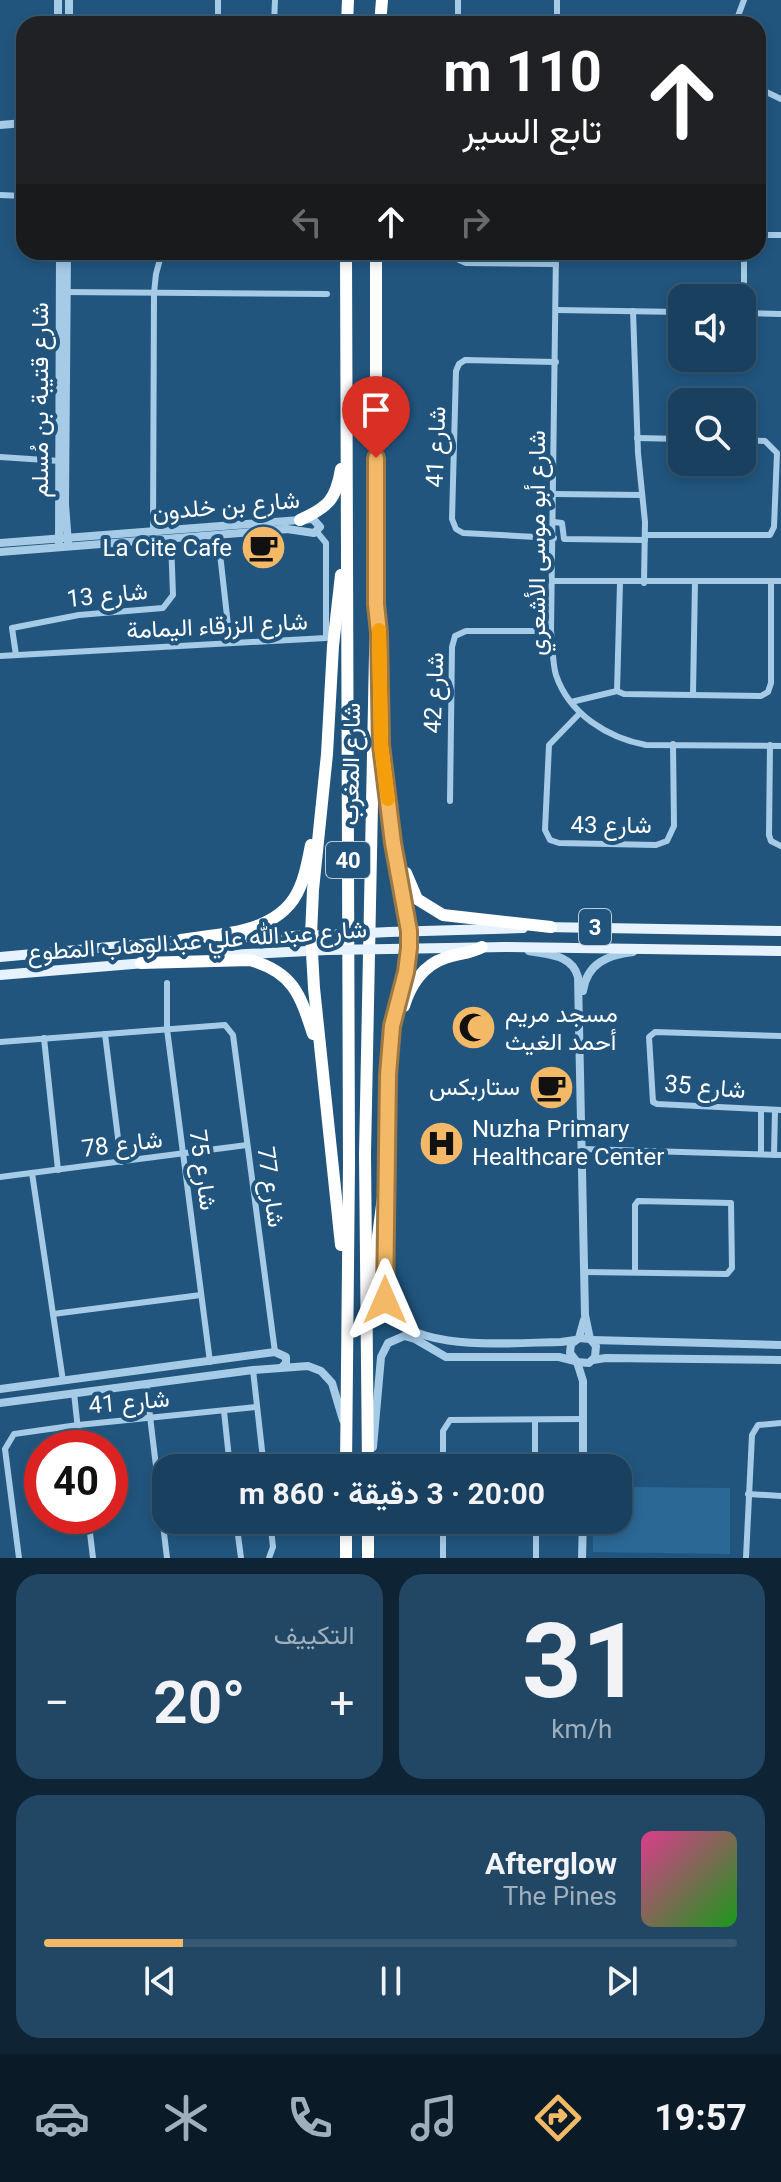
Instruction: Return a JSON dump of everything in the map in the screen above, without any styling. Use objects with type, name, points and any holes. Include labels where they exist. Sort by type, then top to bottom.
[{"type":"highway","name":"شارع المغرب","points":[[346,260],[349,1164],[346,1454]]},
{"type":"highway","name":"شارع المغرب","points":[[370,1454],[365,1154],[376,604],[376,260]]},
{"type":"highway","points":[[300,520],[320,511],[332,500],[340,474],[345,430]]},
{"type":"highway","points":[[347,534],[333,646],[311,935],[321,1058],[347,1288]]},
{"type":"highway","points":[[367,1321],[384,1189],[392,1026],[409,948],[381,745],[376,604]]},
{"type":"highway","points":[[181,940],[251,928],[269,922],[290,904],[302,883],[322,791]]},
{"type":"highway","points":[[391,816],[408,883],[417,899],[429,909],[460,918],[551,927]]},
{"type":"highway","points":[[390,1052],[408,994],[420,975],[439,960],[482,947]]},
{"type":"highway","points":[[141,963],[250,960],[265,964],[292,982],[321,1058]]},
{"type":"highway","points":[[346,1534],[346,1558]]},
{"type":"highway","points":[[368,1534],[368,1558]]},
{"type":"main road","name":"شارع عبدالله علي عبدالوهاب المطوع","points":[[0,957],[181,940],[409,931],[551,927],[781,931]]},
{"type":"main road","name":"شارع عبدالله علي عبدالوهاب المطوع","points":[[0,975],[312,950],[513,947],[781,951]]},
{"type":"street","name":"شارع قتيبة بن مُسلم","points":[[61,260],[64,543]]},
{"type":"street","name":"شارع قتيبة بن مُسلم","points":[[64,543],[60,461],[66,260]]},
{"type":"street","points":[[153,533],[154,293],[160,260]]},
{"type":"street","points":[[459,260],[466,263],[556,264]]},
{"type":"street","name":"شارع أبو موسى الأشعري","points":[[556,260],[551,631],[556,674],[580,713],[597,727],[626,741],[646,745],[781,746]]},
{"type":"street","points":[[743,284],[744,260]]},
{"type":"street","points":[[63,292],[327,294]]},
{"type":"street","points":[[556,310],[668,312]]},
{"type":"street","points":[[633,311],[637,438],[645,538],[644,583]]},
{"type":"street","points":[[756,313],[781,314]]},
{"type":"street","name":"شارع 41","points":[[554,538],[463,533],[456,529],[452,519],[456,371],[459,364],[465,360],[556,362]]},
{"type":"street","points":[[637,438],[668,439]]},
{"type":"street","points":[[554,522],[562,522],[564,539],[770,535],[774,527],[777,453],[765,441],[756,441]]},
{"type":"street","points":[[0,457],[60,461]]},
{"type":"street","points":[[554,494],[642,495]]},
{"type":"street","name":"شارع بن خلدون","points":[[0,543],[64,543],[171,540],[287,529],[317,532],[320,527],[316,521],[300,520],[153,533],[64,543],[0,552]]},
{"type":"street","name":"شارع الزرقاء اليمامة","points":[[0,656],[326,638],[326,543],[317,532]]},
{"type":"street","points":[[218,536],[230,643]]},
{"type":"street","name":"شارع 13","points":[[16,655],[12,628],[79,615],[163,608],[173,595],[171,540]]},
{"type":"street","points":[[553,581],[781,581]]},
{"type":"street","points":[[693,694],[695,581]]},
{"type":"street","points":[[571,702],[617,691],[624,694],[761,696],[768,692],[771,683],[771,581]]},
{"type":"street","points":[[617,691],[620,583]]},
{"type":"street","name":"شارع 42","points":[[450,801],[452,647],[455,636],[466,631],[551,631]]},
{"type":"street","name":"شارع 43","points":[[580,713],[549,745],[545,830],[550,840],[559,843],[656,845],[667,841],[674,826],[673,744]]},
{"type":"street","points":[[770,745],[769,835],[771,841],[781,846]]},
{"type":"street","points":[[513,947],[553,955],[571,964],[578,977],[585,1315],[597,1350],[583,1381]]},
{"type":"street","points":[[580,1008],[586,977],[600,962],[620,954],[666,949]]},
{"type":"street","name":"شارع 75","points":[[167,983],[167,1029],[210,1362]]},
{"type":"street","name":"شارع 77","points":[[167,1029],[225,1025],[233,1035],[275,1352]]},
{"type":"street","points":[[0,1042],[167,1029]]},
{"type":"street","name":"شارع 35","points":[[777,1155],[778,1110],[653,1102],[649,1037],[655,1032],[781,1036]]},
{"type":"street","points":[[105,1034],[121,1162]]},
{"type":"street","points":[[44,1038],[58,1170]]},
{"type":"street","name":"شارع 35","points":[[761,1109],[761,1154]]},
{"type":"street","name":"شارع 78","points":[[0,1177],[247,1145]]},
{"type":"street","points":[[583,1149],[777,1155]]},
{"type":"street","points":[[32,1173],[63,1381]]},
{"type":"street","points":[[384,1189],[387,1309],[395,1320],[407,1328],[450,1341],[561,1342],[591,1339],[781,1345]]},
{"type":"street","points":[[585,1272],[727,1274],[730,1272],[731,1203],[638,1201],[635,1205],[635,1271]]},
{"type":"street","points":[[53,1314],[201,1295]]},
{"type":"street","points":[[583,1454],[583,1381],[570,1350],[585,1315]]},
{"type":"street","points":[[371,1454],[378,1369],[386,1346],[397,1337],[408,1336],[440,1355],[451,1357],[559,1357],[576,1361],[781,1360]]},
{"type":"street","points":[[450,1341],[445,1349],[451,1357]]},
{"type":"street","points":[[0,1389],[275,1352],[286,1357],[286,1363],[281,1367]]},
{"type":"street","points":[[0,1403],[253,1370],[308,1366],[324,1374],[337,1394],[346,1434]]},
{"type":"street","points":[[253,1370],[262,1454]]},
{"type":"street","points":[[120,1373],[117,1381],[124,1386]]},
{"type":"street","points":[[102,1389],[107,1383],[103,1376]]},
{"type":"street","points":[[146,1383],[167,1558]]},
{"type":"street","points":[[74,1393],[78,1430]]},
{"type":"street","name":"شارع 41","points":[[19,1558],[5,1452],[7,1442],[17,1434],[257,1407]]},
{"type":"street","points":[[224,1411],[229,1454]]},
{"type":"street","points":[[443,1454],[443,1431],[450,1420],[583,1419]]},
{"type":"street","points":[[535,1420],[535,1454]]},
{"type":"street","points":[[746,1558],[752,1435],[758,1425],[781,1423]]},
{"type":"street","points":[[748,1494],[781,1496]]},
{"type":"street","points":[[90,1534],[93,1558]]},
{"type":"street","points":[[238,1534],[241,1558]]},
{"type":"street","points":[[270,1534],[270,1556]]},
{"type":"street","points":[[443,1534],[443,1558]]},
{"type":"street","points":[[536,1534],[536,1558]]},
{"type":"street","points":[[582,1558],[583,1534]]},
{"type":"shaded area","points":[[632,1487],[730,1488],[730,1554],[593,1552],[593,1534],[632,1534]]},
{"type":"slow traffic","points":[[379,630],[381,745],[388,799]]},
{"type":"place","name":"La Cite Cafe","points":[[263,548]]},
{"type":"place","name":"مسجد مريم أحمد الغيث","points":[[474,1028]]},
{"type":"place","name":"ستاربكس","points":[[551,1087]]},
{"type":"place","name":"Nuzha Primary Healthcare Center","points":[[441,1143]]},
{"type":"route","points":[[376,458],[376,604],[381,745],[393,843],[409,931],[408,960],[392,1026],[388,1075],[384,1189],[385,1300]]}]
